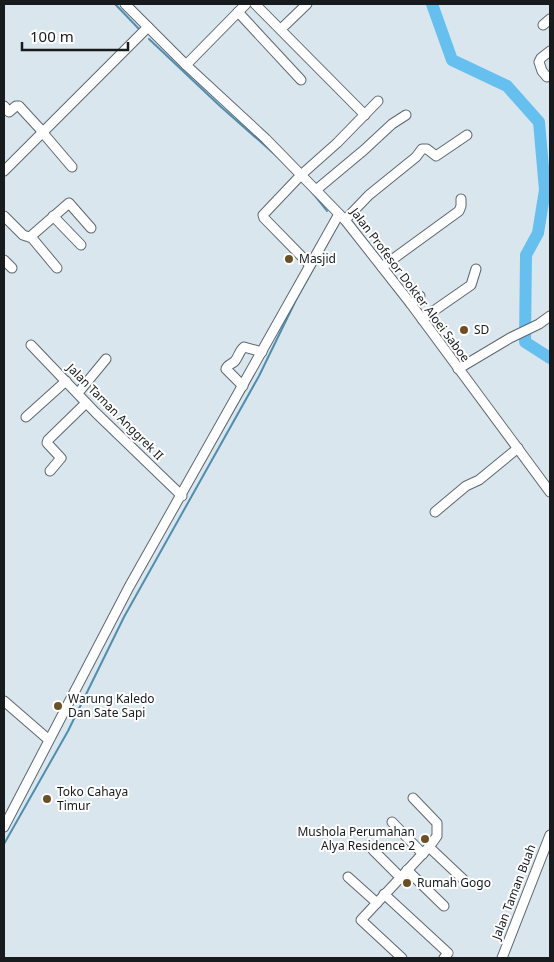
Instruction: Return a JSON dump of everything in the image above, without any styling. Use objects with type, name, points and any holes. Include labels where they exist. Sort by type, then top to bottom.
[{"type":"street","name":"Jalan Profesor Dokter Aloei Saboe","points":[[125,4],[186,65],[266,139],[342,217],[411,304],[550,492]]},
{"type":"street","points":[[186,65],[246,4]]},
{"type":"street","points":[[255,4],[365,115]]},
{"type":"street","points":[[281,30],[307,4]]},
{"type":"street","points":[[238,12],[301,80]]},
{"type":"street","points":[[4,170],[148,27]]},
{"type":"street","points":[[547,77],[542,71],[539,62],[550,51]]},
{"type":"street","points":[[310,265],[263,215],[301,175],[337,143],[378,101]]},
{"type":"street","points":[[4,106],[9,112],[16,106],[19,106],[72,167]]},
{"type":"street","points":[[316,190],[386,129],[406,115]]},
{"type":"street","points":[[4,827],[129,587],[182,496],[310,265],[342,217],[416,157],[422,149],[427,149],[436,156],[467,135]]},
{"type":"street","points":[[382,267],[459,211],[461,199]]},
{"type":"street","points":[[4,218],[27,237],[68,203],[91,228]]},
{"type":"street","points":[[54,216],[81,245]]},
{"type":"street","points":[[30,236],[57,268]]},
{"type":"street","points":[[4,260],[12,268]]},
{"type":"street","points":[[422,319],[471,285],[476,269]]},
{"type":"street","points":[[411,304],[420,296]]},
{"type":"street","points":[[458,369],[550,316]]},
{"type":"street","name":"Jalan Taman Anggrek II","points":[[32,345],[86,402],[182,496]]},
{"type":"street","points":[[243,386],[226,369],[228,365],[235,360],[239,351],[244,347],[262,352]]},
{"type":"street","points":[[78,393],[106,359]]},
{"type":"street","points":[[26,417],[66,381]]},
{"type":"street","points":[[50,471],[61,458],[47,443],[48,440],[86,402]]},
{"type":"street","points":[[435,512],[518,448]]},
{"type":"street","points":[[4,701],[49,740]]},
{"type":"street","points":[[402,958],[361,920],[438,836],[437,823],[413,798]]},
{"type":"street","points":[[392,822],[465,882]]},
{"type":"street","name":"Jalan Taman Buah","points":[[502,958],[550,835]]},
{"type":"street","points":[[373,850],[444,906]]},
{"type":"street","points":[[348,877],[377,903]]},
{"type":"street","points":[[384,894],[448,953],[444,958]]},
{"type":"waterway","points":[[115,4],[140,30]]},
{"type":"waterway","points":[[432,4],[452,60],[507,86],[539,122],[545,190],[538,233],[526,255],[525,342],[550,358]]},
{"type":"waterway","points":[[149,39],[280,159]]},
{"type":"waterway","points":[[311,191],[327,211]]},
{"type":"waterway","points":[[4,844],[68,731],[124,617],[259,376],[296,300],[337,226]]},
{"type":"place","name":"Masjid","points":[[289,259]]},
{"type":"place","name":"SD","points":[[464,330]]},
{"type":"place","name":"Warung Kaledo Dan Sate Sapi","points":[[58,706]]},
{"type":"place","name":"Toko Cahaya Timur","points":[[47,799]]},
{"type":"place","name":"Mushola Perumahan Alya Residence 2","points":[[425,839]]},
{"type":"place","name":"Rumah Gogo","points":[[407,883]]}]
